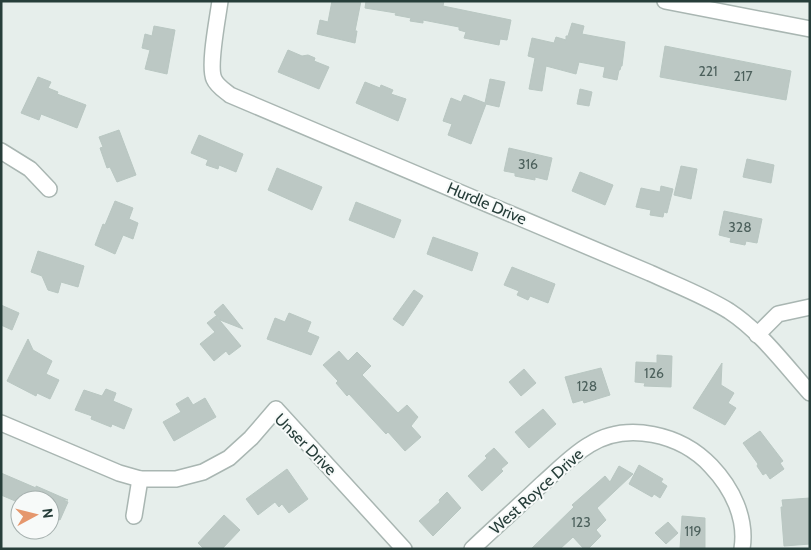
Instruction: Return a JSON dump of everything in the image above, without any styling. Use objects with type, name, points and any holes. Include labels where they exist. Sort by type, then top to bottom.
[{"type":"street","name":"Hurdle Drive","points":[[220,1],[212,72],[220,88],[230,95],[650,273],[729,312],[758,335],[810,393]]},
{"type":"street","points":[[666,1],[810,29]]},
{"type":"street","points":[[1,151],[30,169],[49,189]]},
{"type":"street","points":[[758,335],[778,314],[810,307]]},
{"type":"street","name":"Unser Drive","points":[[1,423],[119,473],[140,479],[176,479],[203,472],[229,458],[251,438],[276,409],[404,549]]},
{"type":"street","name":"West Royce Drive","points":[[472,549],[588,445],[615,434],[630,432],[652,434],[666,438],[694,451],[713,468],[728,487],[737,506],[741,520],[742,549]]},
{"type":"street","points":[[134,516],[140,479]]},
{"type":"building","points":[[332,1],[361,1],[355,31],[357,31],[355,43],[317,34],[320,20],[328,22]]},
{"type":"building","points":[[366,1],[444,1],[443,6],[511,20],[507,40],[500,39],[499,45],[464,38],[466,32],[459,30],[459,27],[423,20],[423,23],[410,21],[411,18],[395,15],[396,13],[365,8]]},
{"type":"building","points":[[572,23],[584,26],[582,34],[625,42],[622,66],[617,80],[603,77],[605,67],[579,62],[576,74],[546,66],[542,91],[529,89],[535,58],[528,56],[532,38],[554,43],[556,37],[566,40]]},
{"type":"building","points":[[154,26],[175,30],[167,74],[145,69],[150,50],[142,48],[145,34],[152,36]]},
{"type":"building","points":[[665,46],[791,71],[786,100],[660,77]]},
{"type":"building","points":[[288,50],[302,56],[308,55],[315,58],[314,61],[329,67],[319,89],[278,72]]},
{"type":"building","points":[[38,77],[51,82],[48,88],[58,92],[57,94],[86,105],[77,128],[41,114],[39,120],[21,113]]},
{"type":"building","points":[[490,79],[505,82],[499,107],[486,104],[471,144],[448,135],[452,124],[443,121],[451,98],[461,102],[464,95],[485,103]]},
{"type":"building","points":[[365,82],[380,88],[381,85],[393,90],[391,94],[406,99],[398,121],[356,103]]},
{"type":"building","points":[[580,89],[592,92],[589,106],[577,104]]},
{"type":"building","points":[[119,130],[136,175],[117,182],[110,167],[107,168],[100,148],[103,147],[99,137]]},
{"type":"building","points":[[199,135],[243,154],[236,172],[219,165],[218,169],[206,165],[208,160],[191,153]]},
{"type":"building","points":[[509,148],[552,158],[547,180],[515,176],[515,173],[504,171]]},
{"type":"building","points":[[747,159],[774,165],[771,183],[743,177]]},
{"type":"building","points":[[681,166],[697,169],[691,199],[674,195]]},
{"type":"building","points":[[277,168],[322,187],[312,210],[268,190]]},
{"type":"building","points":[[580,172],[613,185],[605,205],[572,191]]},
{"type":"building","points":[[661,186],[673,189],[667,213],[664,212],[663,217],[650,215],[651,210],[636,207],[641,188],[660,192]]},
{"type":"building","points":[[115,201],[133,208],[129,219],[138,223],[133,239],[123,235],[115,254],[95,245]]},
{"type":"building","points":[[356,202],[401,220],[394,238],[349,220]]},
{"type":"building","points":[[724,211],[762,219],[757,243],[746,241],[745,245],[730,242],[731,238],[719,235]]},
{"type":"building","points":[[433,237],[478,253],[472,271],[427,254]]},
{"type":"building","points":[[38,251],[84,266],[78,287],[61,282],[58,293],[48,290],[42,276],[31,272]]},
{"type":"building","points":[[512,267],[555,284],[548,303],[530,296],[528,300],[517,295],[519,291],[504,285]]},
{"type":"building","points":[[414,290],[423,296],[403,326],[393,319]]},
{"type":"building","points":[[223,304],[243,329],[220,320],[214,312]]},
{"type":"building","points":[[1,305],[19,313],[12,330],[1,325]]},
{"type":"building","points":[[289,313],[311,322],[307,332],[319,337],[311,355],[267,339],[275,318],[285,322]]},
{"type":"building","points":[[216,316],[241,346],[229,355],[226,351],[214,361],[200,344],[215,332],[207,323]]},
{"type":"building","points":[[28,339],[33,350],[52,361],[46,374],[59,380],[50,399],[37,393],[36,396],[7,381]]},
{"type":"building","points":[[339,351],[348,361],[357,352],[371,366],[362,375],[398,413],[407,405],[418,417],[411,426],[421,437],[405,451],[388,432],[386,434],[349,394],[347,396],[336,383],[338,381],[323,365]]},
{"type":"building","points":[[657,355],[672,356],[671,387],[644,386],[645,383],[635,382],[636,362],[657,363]]},
{"type":"building","points":[[722,363],[721,385],[734,393],[728,403],[736,408],[725,425],[693,408]]},
{"type":"building","points":[[601,368],[610,395],[584,403],[583,400],[573,403],[565,377]]},
{"type":"building","points":[[524,369],[536,383],[521,396],[509,382]]},
{"type":"building","points":[[106,389],[116,393],[113,401],[132,409],[124,429],[112,424],[111,427],[91,419],[92,416],[75,410],[84,390],[102,396]]},
{"type":"building","points":[[188,397],[193,405],[205,398],[216,417],[174,441],[163,422],[181,412],[176,404]]},
{"type":"building","points":[[543,409],[556,424],[529,448],[515,432]]},
{"type":"building","points":[[760,431],[783,461],[780,463],[784,469],[770,479],[766,473],[763,475],[757,466],[758,464],[743,443]]},
{"type":"building","points":[[494,448],[508,463],[501,469],[503,471],[482,491],[468,476],[487,458],[485,456]]},
{"type":"building","points":[[639,465],[663,479],[661,482],[667,486],[660,498],[654,494],[652,497],[629,484]]},
{"type":"building","points":[[619,466],[633,474],[597,508],[606,520],[596,530],[601,536],[588,549],[584,549],[573,537],[560,549],[531,549],[574,507],[572,505],[605,476],[610,482]]},
{"type":"building","points":[[287,469],[308,499],[289,513],[282,504],[279,507],[275,502],[258,515],[246,499]]},
{"type":"building","points":[[1,473],[45,490],[10,490],[10,499],[1,495]]},
{"type":"building","points":[[447,492],[461,508],[433,536],[419,521],[440,502],[439,500]]},
{"type":"building","points":[[60,496],[68,500],[63,500],[68,502],[60,520]]},
{"type":"building","points":[[810,498],[810,544],[784,546],[782,500]]},
{"type":"building","points":[[224,515],[240,530],[222,549],[204,549],[198,543]]},
{"type":"building","points":[[682,516],[705,518],[705,549],[680,549]]},
{"type":"building","points":[[668,522],[678,533],[666,544],[655,533]]}]
